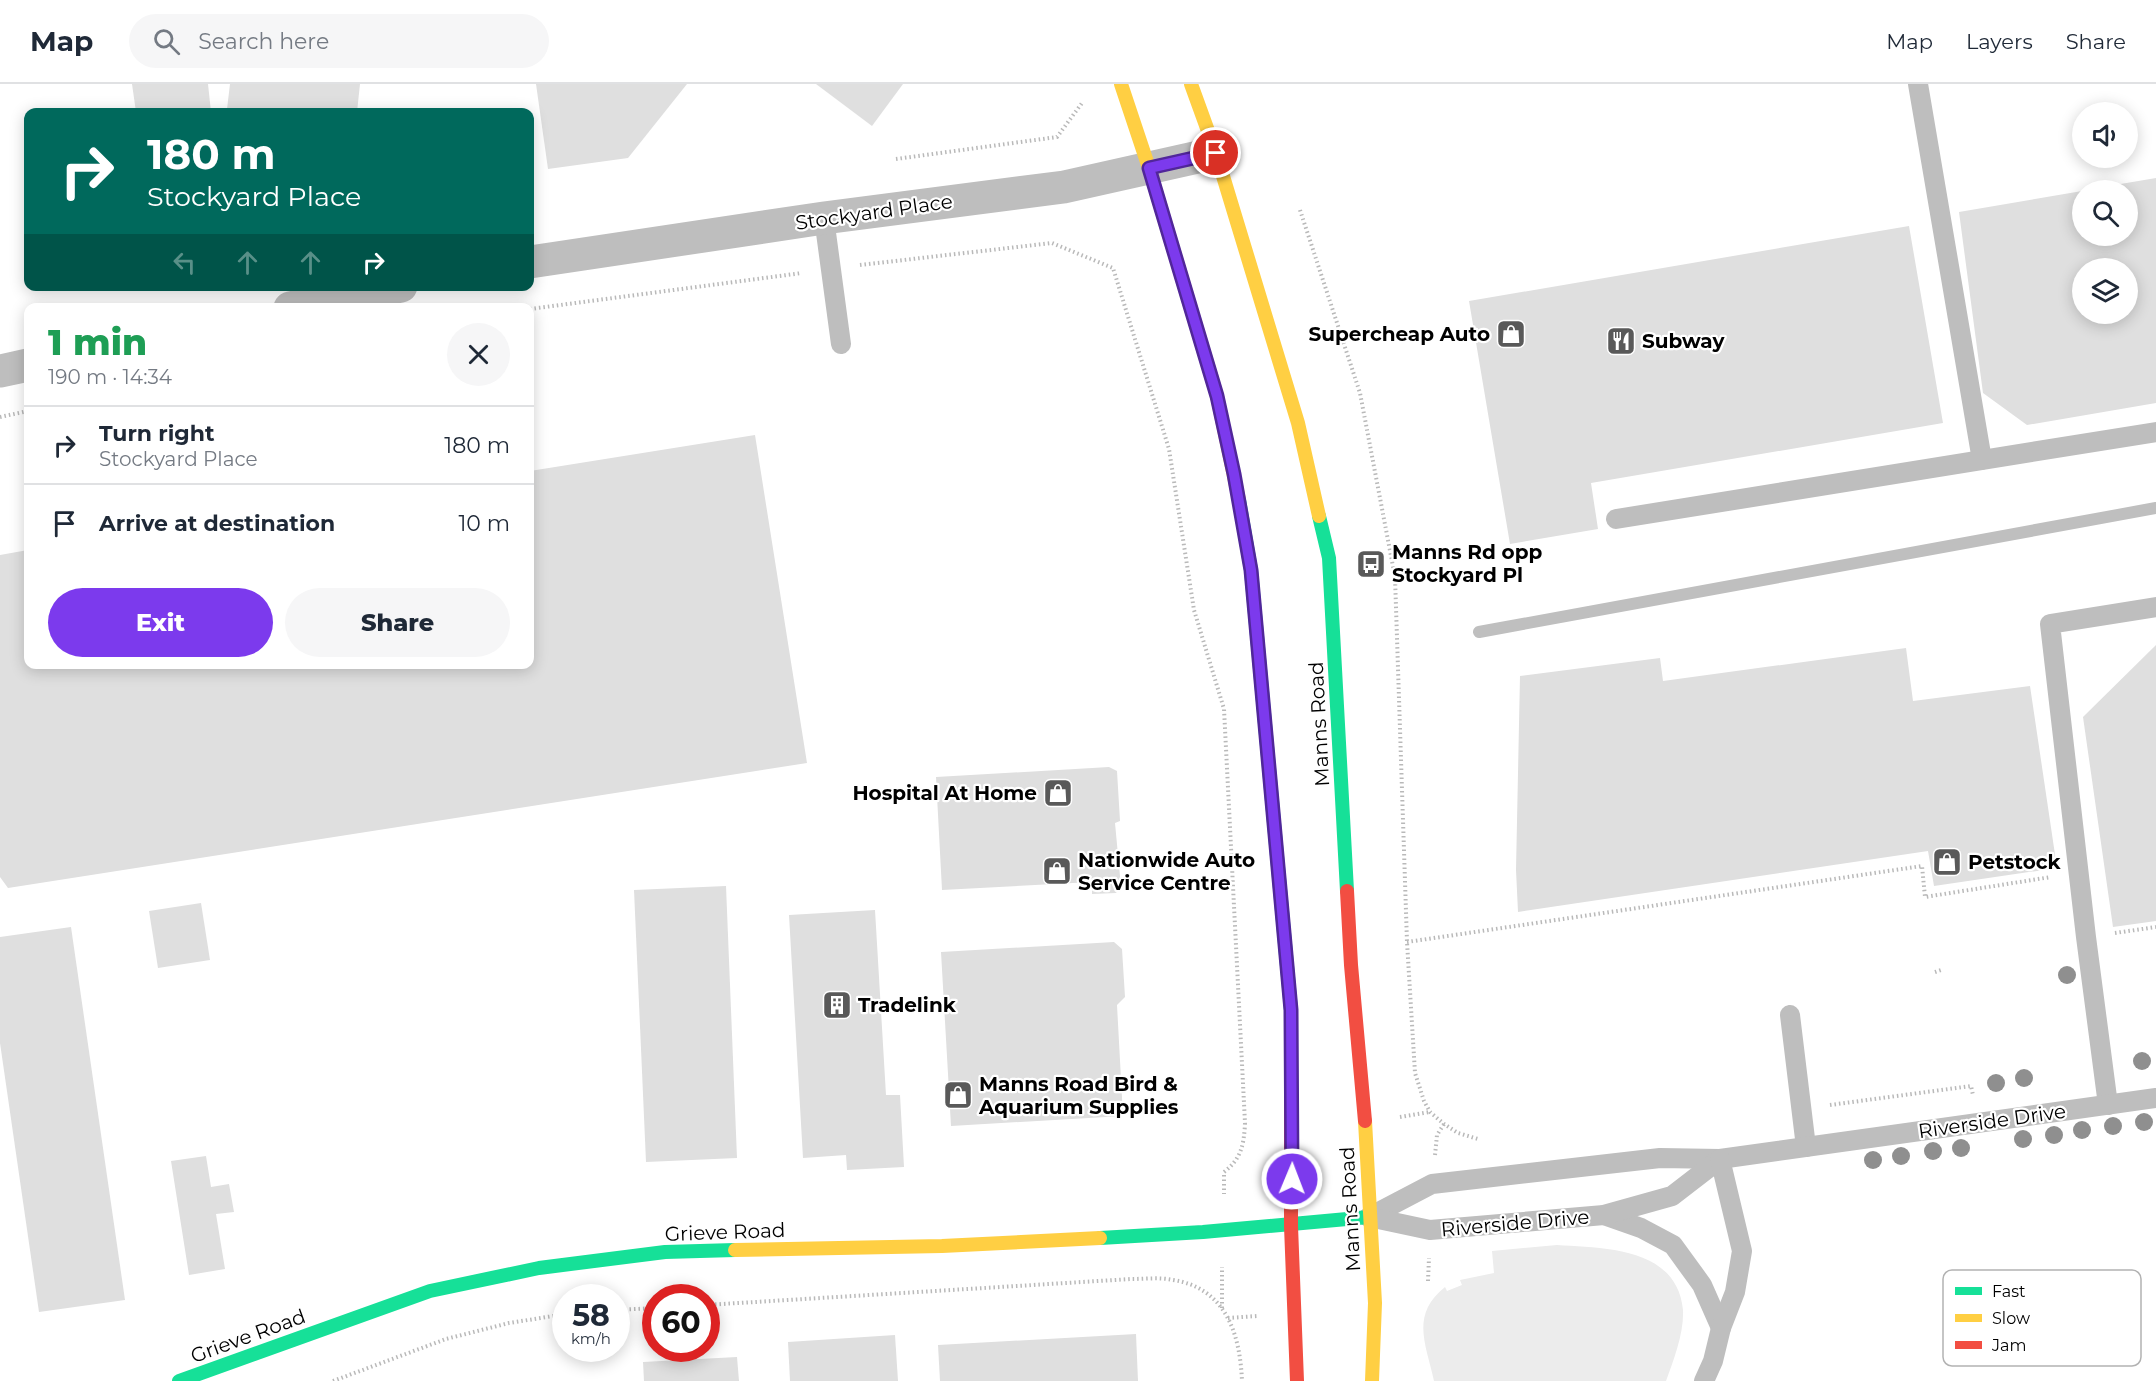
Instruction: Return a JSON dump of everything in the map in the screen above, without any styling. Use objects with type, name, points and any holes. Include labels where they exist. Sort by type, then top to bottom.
[{"type":"main road","points":[[1121,84],[1149,168],[1217,396],[1251,570],[1291,1010],[1291,1226],[1297,1381]]},
{"type":"main road","name":"Manns Road","points":[[1191,84],[1216,153],[1298,423],[1329,558],[1351,965],[1364,1105],[1375,1303],[1372,1381]]},
{"type":"main road","name":"Grieve Road","points":[[179,1381],[430,1291],[539,1268],[665,1252],[942,1246],[1203,1232],[1291,1226],[1369,1217]]},
{"type":"street","name":"Stockyard Place","points":[[534,261],[824,218],[1064,187],[1216,153]]},
{"type":"street","points":[[315,303],[376,291]]},
{"type":"street","points":[[0,371],[24,366]]},
{"type":"lane","points":[[1918,84],[1982,460]]},
{"type":"lane","points":[[824,218],[841,344]]},
{"type":"lane","points":[[1616,519],[2156,432]]},
{"type":"lane","points":[[2108,1105],[2050,624],[2156,607]]},
{"type":"lane","points":[[1790,1015],[1806,1147]]},
{"type":"lane","name":"Riverside Drive","points":[[1369,1217],[1432,1184],[1660,1158],[1720,1159],[2156,1098]]},
{"type":"lane","points":[[1704,1381],[1713,1360],[1720,1328],[1735,1292],[1742,1251],[1720,1159]]},
{"type":"lane","name":"Riverside Drive","points":[[1369,1217],[1430,1230],[1604,1215],[1672,1196],[1720,1159]]},
{"type":"lane","points":[[1604,1215],[1641,1228],[1673,1245],[1702,1285],[1720,1328]]},
{"type":"path","points":[[896,159],[1057,137],[1082,103]]},
{"type":"path","points":[[1300,210],[1360,393],[1395,577],[1407,942],[1415,1073],[1430,1112],[1458,1133],[1478,1139]]},
{"type":"path","points":[[534,308],[831,269],[1052,243],[1113,268],[1169,449],[1194,610],[1224,710],[1244,1138],[1241,1154],[1224,1172],[1225,1186]]},
{"type":"path","points":[[0,417],[24,412]]},
{"type":"path","points":[[1407,942],[1922,866],[1924,897],[2052,877],[2054,887]]},
{"type":"path","points":[[2113,933],[2156,927]]},
{"type":"path","points":[[1935,972],[1941,970]]},
{"type":"path","points":[[1803,1109],[1971,1086],[1973,1097]]},
{"type":"path","points":[[1418,1114],[1430,1112]]},
{"type":"path","points":[[1437,1135],[1444,1124]]},
{"type":"path","points":[[1244,1138],[1251,1138]]},
{"type":"path","points":[[1428,1281],[1429,1267]]},
{"type":"path","points":[[720,1304],[1120,1280],[1172,1279],[1191,1284],[1208,1293],[1222,1308],[1228,1318],[1241,1355],[1242,1381]]},
{"type":"path","points":[[1222,1292],[1222,1308]]},
{"type":"path","points":[[333,1381],[446,1339],[509,1323],[552,1316]]},
{"type":"path","points":[[1228,1318],[1241,1318]]},
{"type":"shaded area","points":[[1557,1245],[1616,1250],[1635,1255],[1653,1263],[1667,1274],[1678,1289],[1683,1319],[1680,1337],[1666,1381],[1434,1381],[1423,1331],[1427,1308],[1434,1298],[1445,1287],[1447,1291],[1462,1285],[1460,1280],[1494,1273],[1492,1251]]},
{"type":"building","points":[[132,84],[208,84],[211,108],[135,108]]},
{"type":"building","points":[[230,84],[360,84],[357,108],[227,108]]},
{"type":"building","points":[[536,84],[687,84],[628,158],[548,169]]},
{"type":"building","points":[[816,84],[903,84],[872,126]]},
{"type":"building","points":[[2156,178],[2156,403],[2027,425],[1983,393],[1959,212],[2072,193],[2072,246],[2138,246],[2138,181]]},
{"type":"building","points":[[1909,226],[1943,423],[1591,483],[1598,529],[1510,544],[1469,301]]},
{"type":"building","points":[[755,435],[807,763],[8,888],[0,877],[0,555],[24,551],[24,669],[534,669],[534,470]]},
{"type":"building","points":[[2156,645],[2156,921],[2113,927],[2083,717]]},
{"type":"building","points":[[1906,648],[1913,701],[2030,686],[2057,868],[1934,886],[1928,851],[1518,912],[1516,870],[1520,676],[1660,658],[1663,681]]},
{"type":"building","points":[[1109,767],[1117,771],[1120,821],[1115,823],[1121,887],[1116,893],[1092,894],[1092,882],[942,890],[936,777]]},
{"type":"building","points":[[726,886],[737,1158],[646,1162],[634,890]]},
{"type":"building","points":[[201,903],[210,960],[158,968],[149,911]]},
{"type":"building","name":"Tradelink","points":[[875,910],[886,1095],[900,1095],[904,1167],[847,1170],[846,1155],[803,1158],[789,915]]},
{"type":"building","points":[[71,927],[125,1300],[39,1312],[0,1043],[0,937]]},
{"type":"building","points":[[1114,942],[1122,949],[1125,997],[1117,1005],[1123,1116],[951,1126],[941,952]]},
{"type":"building","points":[[206,1156],[211,1187],[229,1184],[234,1212],[216,1214],[225,1269],[189,1275],[171,1161]]},
{"type":"building","points":[[1136,1334],[1138,1381],[940,1381],[938,1345]]},
{"type":"building","points":[[895,1335],[898,1381],[790,1381],[788,1342]]},
{"type":"building","points":[[737,1357],[739,1381],[644,1381],[643,1362],[720,1362],[720,1358]]},
{"type":"waterway","points":[[1479,632],[2156,508]]},
{"type":"traffic: fast","points":[[1239,500],[1251,570],[1291,1030]]},
{"type":"traffic: fast","points":[[1319,516],[1329,558],[1347,891]]},
{"type":"traffic: fast","points":[[1100,1238],[1203,1232],[1369,1217]]},
{"type":"traffic: fast","points":[[179,1381],[430,1291],[539,1268],[665,1252],[735,1250]]},
{"type":"traffic: slow","points":[[1121,84],[1149,168],[1217,396],[1239,500]]},
{"type":"traffic: slow","points":[[1191,84],[1216,153],[1298,423],[1319,516]]},
{"type":"traffic: slow","points":[[1365,1121],[1375,1303],[1372,1381]]},
{"type":"traffic: slow","points":[[735,1250],[942,1246],[1100,1238]]},
{"type":"traffic: jam","points":[[1347,891],[1365,1121]]},
{"type":"traffic: jam","points":[[1291,1030],[1291,1226],[1297,1381]]},
{"type":"place","name":"Supercheap Auto","points":[[1511,334]]},
{"type":"place","name":"Subway","points":[[1621,341]]},
{"type":"place","name":"Manns Rd opp Stockyard Pl","points":[[1371,564]]},
{"type":"place","name":"Hospital At Home","points":[[1058,793]]},
{"type":"place","name":"Petstock","points":[[1947,862]]},
{"type":"place","name":"Nationwide Auto Service Centre","points":[[1057,871]]},
{"type":"place","name":"Tradelink","points":[[837,1005]]},
{"type":"place","name":"Manns Road Bird & Aquarium Supplies","points":[[958,1095]]},
{"type":"route","points":[[1216,153],[1149,168],[1217,396],[1251,570],[1291,1010],[1292,1179]]}]
